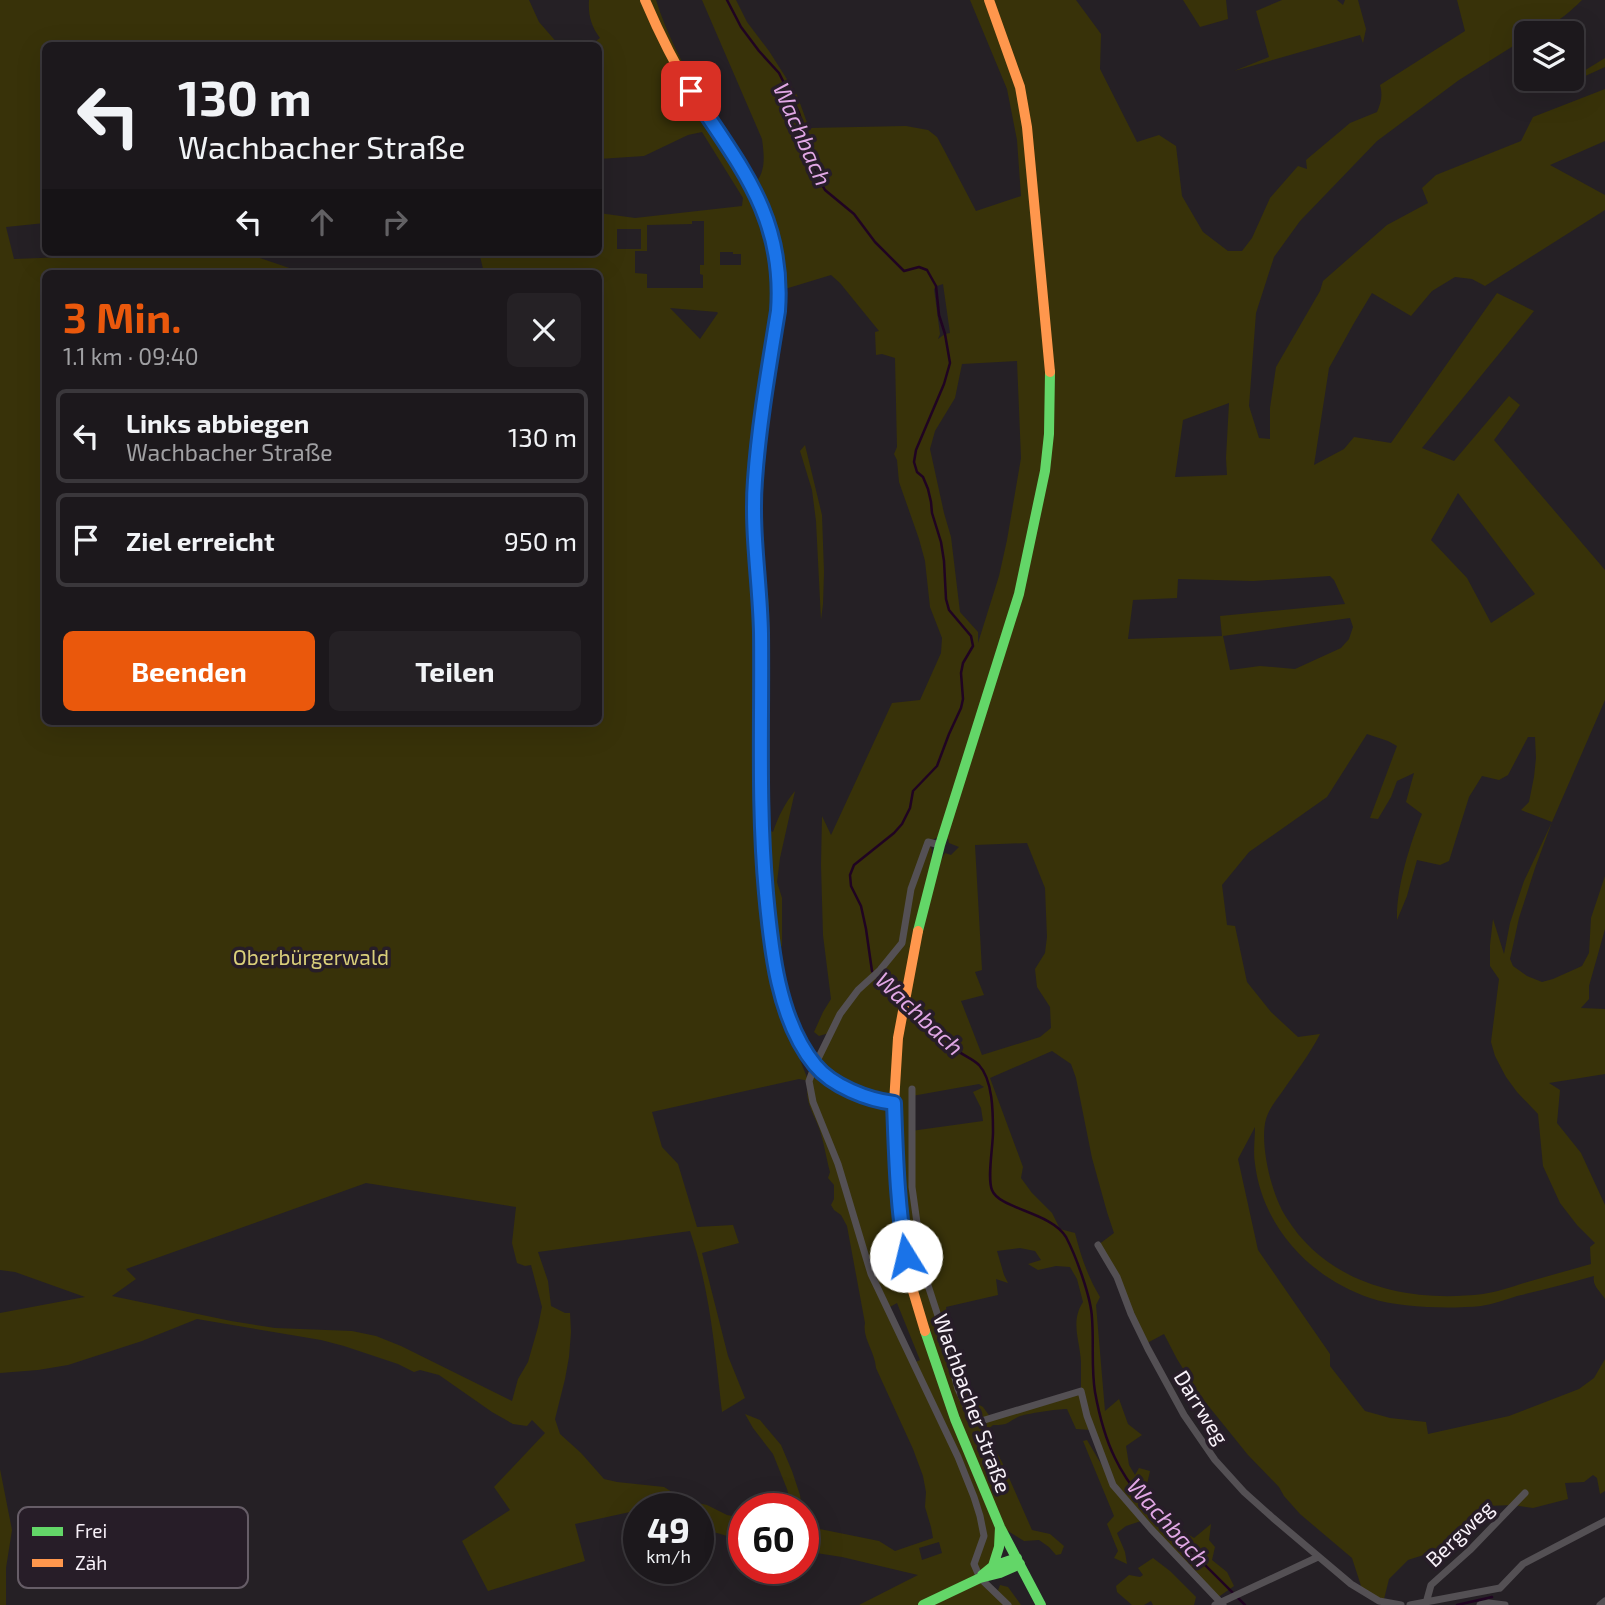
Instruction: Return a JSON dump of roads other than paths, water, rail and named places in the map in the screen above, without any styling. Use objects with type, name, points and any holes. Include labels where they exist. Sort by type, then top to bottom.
[{"type":"main road","points":[[645,0],[676,67],[755,192],[767,220],[776,257],[778,311],[757,453],[753,523],[761,633],[763,855],[775,968],[791,1021],[815,1065],[829,1077],[861,1095],[894,1103]]},
{"type":"main road","name":"Wachbacher Straße","points":[[989,0],[1020,87],[1027,127],[1050,371],[1049,434],[1041,494],[1019,594],[940,845],[915,941],[898,1038],[894,1103],[901,1231],[910,1281],[945,1391],[1000,1527],[1041,1605]]},
{"type":"main road","points":[[996,1570],[1000,1527]]},
{"type":"main road","points":[[923,1605],[1018,1561]]},
{"type":"main road","points":[[996,1570],[1017,1575],[1030,1585]]},
{"type":"street","points":[[940,845],[928,842],[920,860],[911,889],[902,943],[880,970],[858,990],[840,1014],[809,1081],[813,1102],[838,1164],[871,1274],[958,1457],[981,1516],[984,1536],[974,1564],[980,1578],[1008,1605]]},
{"type":"street","points":[[912,1089],[912,1187],[924,1273],[958,1389],[968,1410],[978,1422],[1081,1391],[1087,1416],[1113,1485],[1222,1603],[1318,1557]]},
{"type":"street","name":"Darrweg","points":[[1098,1245],[1117,1277],[1131,1314],[1154,1360],[1184,1415],[1215,1460],[1244,1492],[1351,1584],[1379,1601],[1401,1605]]},
{"type":"street","name":"Bergweg","points":[[1426,1603],[1431,1585],[1470,1550],[1525,1493]]},
{"type":"street","points":[[1410,1605],[1500,1588],[1523,1563],[1605,1521]]},
{"type":"street","points":[[1480,1605],[1506,1605],[1500,1588]]},
{"type":"street","points":[[1600,1605],[1605,1601]]},
{"type":"waterway","name":"Wachbach","points":[[727,0],[741,27],[779,73],[799,113],[817,176],[825,190],[854,214],[875,242],[904,271],[919,267],[927,270],[936,286],[939,315],[945,334],[950,363],[916,450],[914,462],[928,489],[941,542],[949,610],[971,636],[973,646],[963,663],[961,673],[961,708],[937,766],[913,791],[910,808],[902,824],[854,865],[850,875],[851,886],[861,906],[872,971],[902,994]]},
{"type":"waterway","name":"Wachbach","points":[[909,1001],[953,1047],[984,1071],[993,1116],[990,1170],[992,1190],[1004,1202],[1038,1216],[1059,1229],[1070,1245],[1089,1299],[1098,1409],[1115,1458],[1137,1493],[1156,1515],[1245,1605]]},
{"type":"waterway","points":[[1457,1605],[1492,1597]]},
{"type":"park label","name":"Oberbürgerwald","points":[[311,956]]}]
